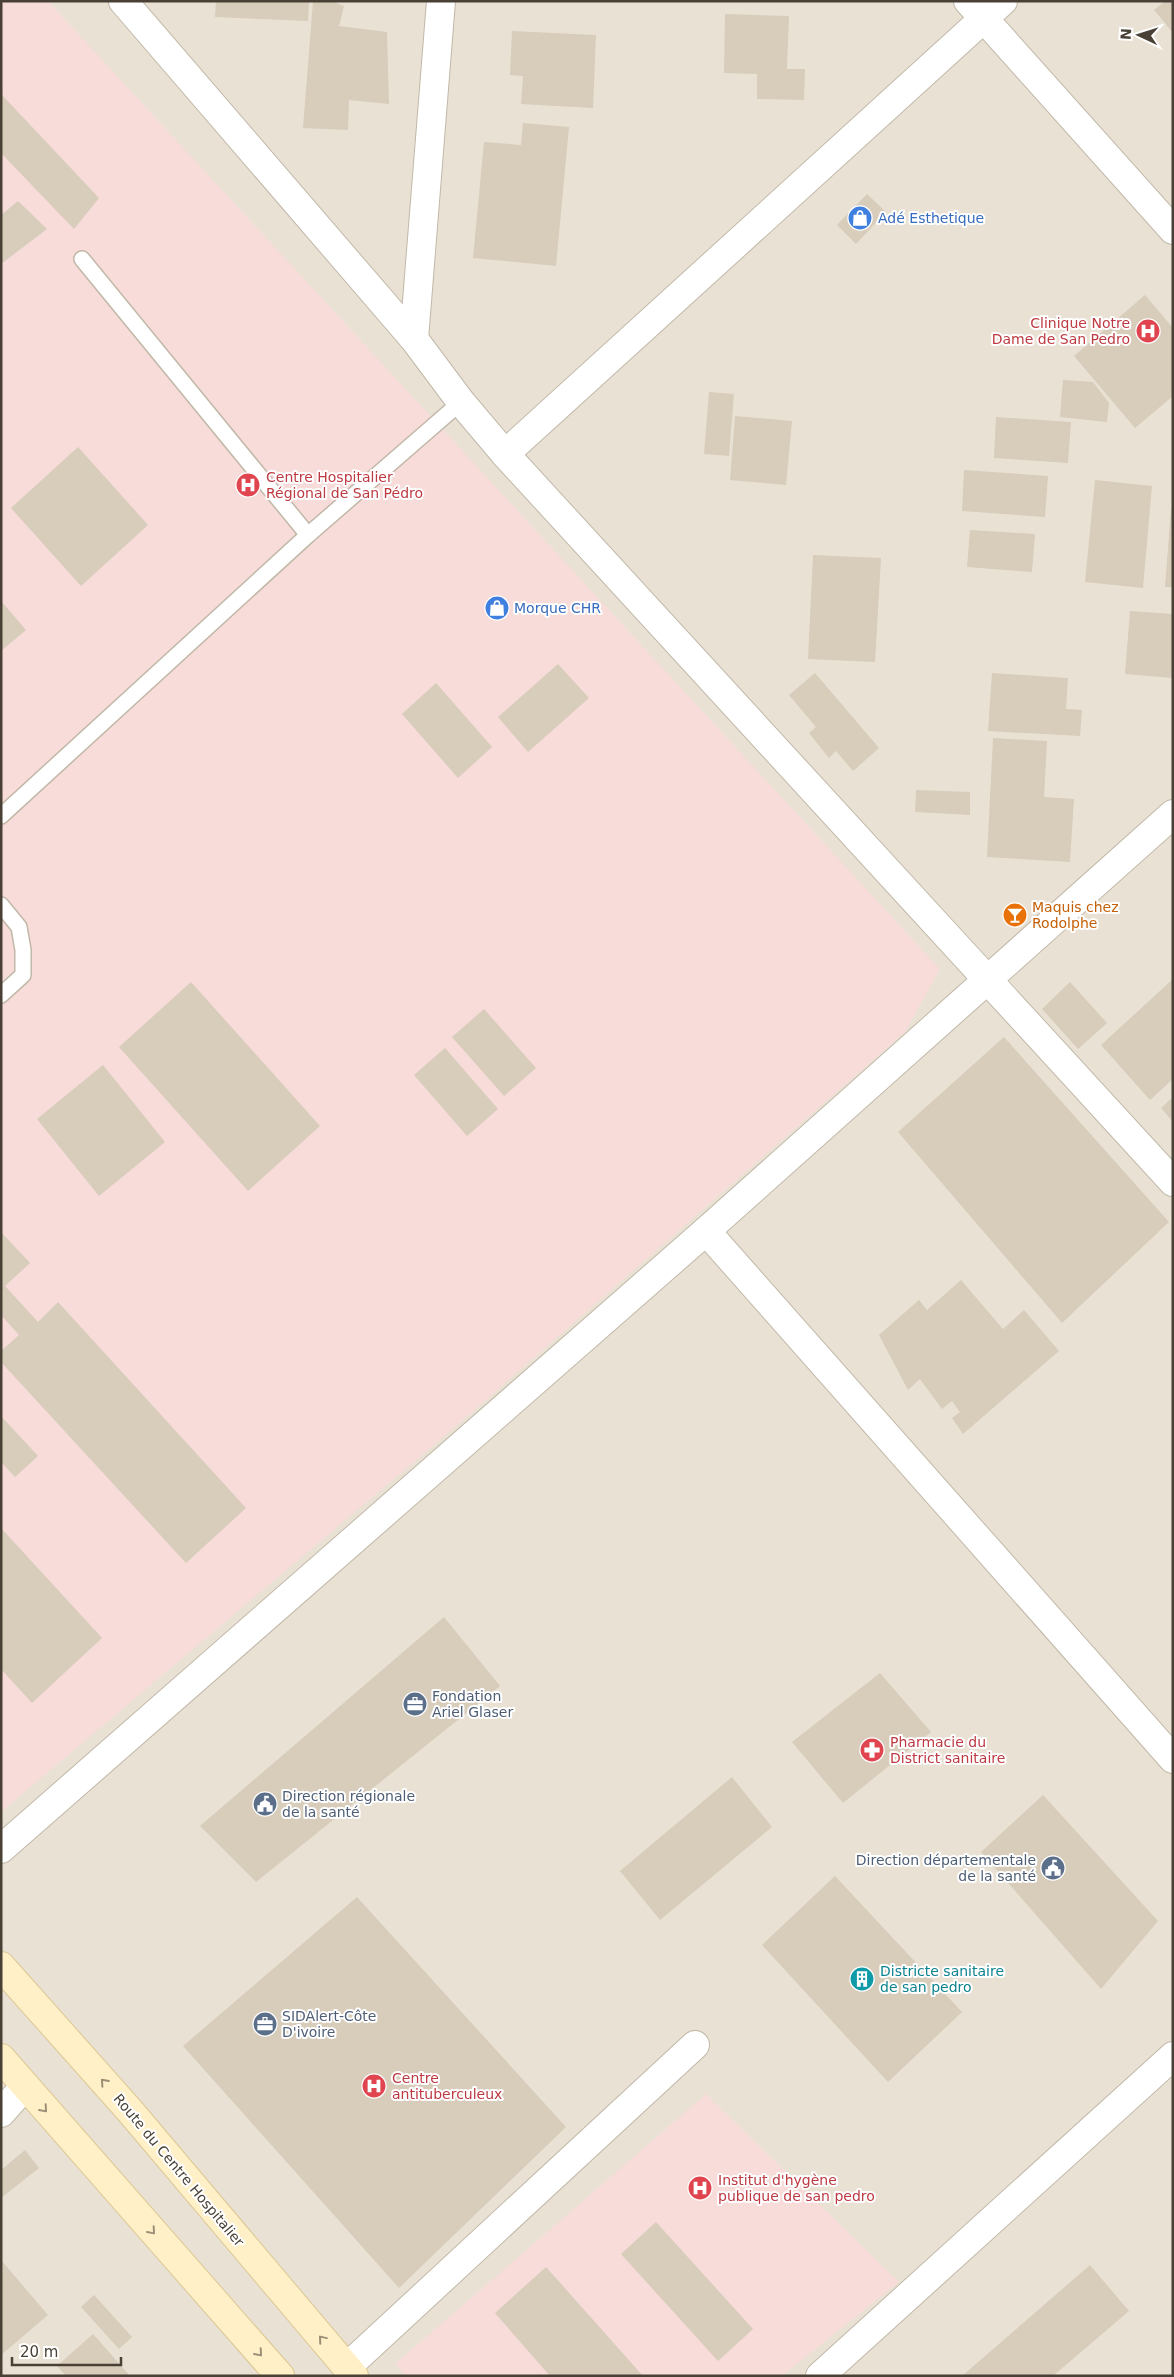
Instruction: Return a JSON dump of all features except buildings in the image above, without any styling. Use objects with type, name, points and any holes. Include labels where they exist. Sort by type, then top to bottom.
[{"type":"street","points":[[123,1],[414,339],[461,402],[505,454],[1173,1182]]},
{"type":"street","points":[[414,339],[441,1]]},
{"type":"street","points":[[505,454],[984,7],[1173,230]]},
{"type":"street","points":[[1,1849],[706,1231],[1173,814]]},
{"type":"street","points":[[706,1231],[1173,1758]]},
{"type":"street","name":"Route du Centre Hospitalier","points":[[1,1966],[130,2111],[350,2372]]},
{"type":"street","points":[[350,2372],[695,2045]]},
{"type":"street","points":[[820,2376],[1173,2056]]},
{"type":"street","points":[[1,2058],[280,2376]]},
{"type":"street","points":[[1,2113],[25,2086]]},
{"type":"lane","points":[[82,259],[308,535]]},
{"type":"lane","points":[[1,816],[308,535],[461,402]]},
{"type":"lane","points":[[1,905],[20,927],[23,950],[23,975],[1,994]]},
{"type":"shaded area","points":[[1,1],[1173,1],[1173,2376],[1,2376]]},
{"type":"shaded area","name":"Centre Hospitalier Régional de San Pédro","points":[[1,1],[48,1],[940,969],[905,1032],[454,1428],[1,1812]]},
{"type":"shaded area","name":"Institut d'hygène publique de san pedro","points":[[706,2094],[899,2282],[782,2376],[406,2376],[395,2364]]},
{"type":"place","name":"Adé Esthetique","points":[[860,218]]},
{"type":"place","name":"Clinique Notre Dame de San Pedro","points":[[1148,331]]},
{"type":"place","name":"Centre Hospitalier Régional de San Pédro","points":[[248,485]]},
{"type":"place","name":"Morque CHR","points":[[497,608]]},
{"type":"place","name":"Maquis chez Rodolphe","points":[[1015,915]]},
{"type":"place","name":"Fondation Ariel Glaser","points":[[415,1704]]},
{"type":"place","name":"Pharmacie du District sanitaire","points":[[872,1750]]},
{"type":"place","name":"Direction régionale de la santé","points":[[265,1804]]},
{"type":"place","name":"Direction départementale de la santé","points":[[1053,1868]]},
{"type":"place","name":"Districte sanitaire de san pedro","points":[[862,1979]]},
{"type":"place","name":"SIDAlert-Côte D'ivoire","points":[[265,2024]]},
{"type":"place","name":"Centre antituberculeux","points":[[374,2086]]},
{"type":"place","name":"Institut d'hygène publique de san pedro","points":[[700,2188]]}]
